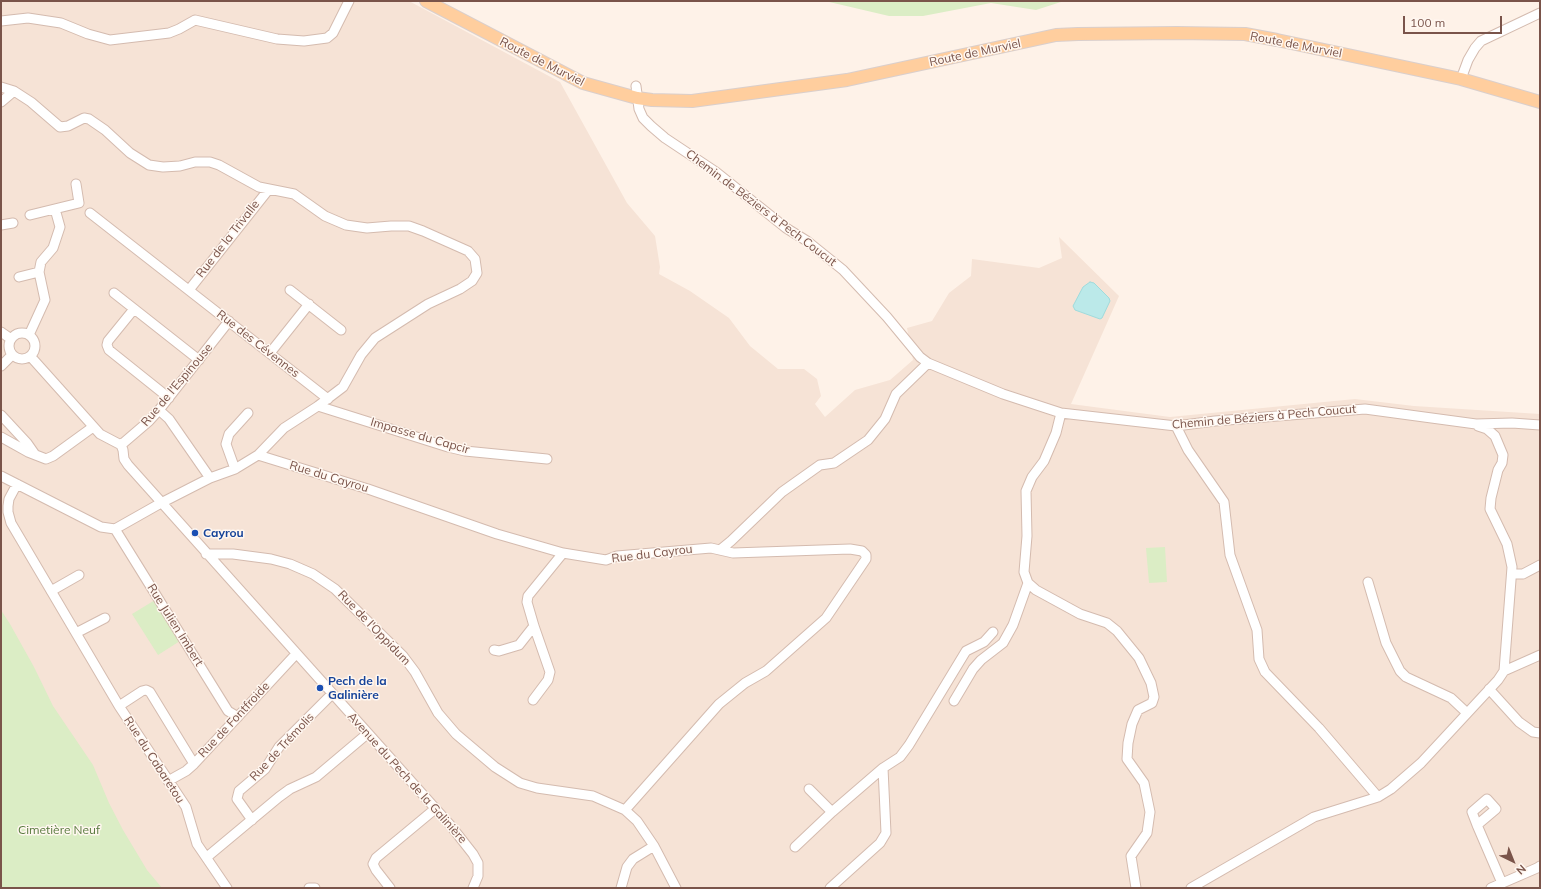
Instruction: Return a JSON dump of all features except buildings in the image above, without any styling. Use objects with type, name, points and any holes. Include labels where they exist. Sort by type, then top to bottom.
[{"type":"main road","name":"Route de Murviel","points":[[426,1],[583,83],[637,92],[670,101],[692,101],[847,80],[1056,35],[1245,34],[1461,80],[1540,102]]},
{"type":"street","points":[[1,21],[28,18],[60,23],[88,34],[110,40],[170,33],[195,20],[277,39],[304,41],[327,38],[333,33],[348,1]]},
{"type":"street","points":[[1461,80],[1474,48],[1481,41],[1540,13]]},
{"type":"street","points":[[1,87],[32,102],[60,127],[68,126],[84,118],[89,119],[105,130],[137,159],[149,165],[163,167],[180,166],[195,162],[210,162],[219,165],[259,187],[294,194],[325,216],[346,225],[367,228],[409,226],[423,231],[468,251],[475,259],[477,264],[477,273],[472,281],[460,289],[428,304],[375,338],[361,355],[343,386],[328,399],[284,428],[258,455],[235,469],[210,478],[115,528],[101,528],[1,476]]},
{"type":"street","points":[[1,102],[14,92]]},
{"type":"street","name":"Chemin de Béziers à Pech Coucut","points":[[637,92],[639,109],[643,118],[651,126],[665,138],[716,172],[786,228],[807,241],[843,270],[887,317],[920,357],[928,363],[1003,394],[1061,413],[1176,426],[1215,421],[1365,408],[1476,424],[1512,423],[1540,425]]},
{"type":"street","points":[[30,215],[80,203],[76,184]]},
{"type":"street","name":"Rue de la Trivalle","points":[[189,290],[269,189]]},
{"type":"street","points":[[30,335],[45,300],[39,272],[42,262],[53,248],[60,227],[55,209]]},
{"type":"street","name":"Rue des Cévennes","points":[[90,213],[328,399]]},
{"type":"street","points":[[1,225],[13,223]]},
{"type":"street","points":[[19,277],[39,272]]},
{"type":"street","points":[[290,290],[341,330]]},
{"type":"street","points":[[114,293],[199,360]]},
{"type":"street","points":[[270,353],[308,304]]},
{"type":"street","points":[[134,309],[108,341],[107,345],[109,350],[169,398]]},
{"type":"street","name":"Rue de l'Espinouse","points":[[121,445],[149,421],[159,410],[229,321]]},
{"type":"street","points":[[1,332],[11,339]]},
{"type":"street","points":[[22,333],[30,335],[35,341],[36,345],[34,353],[28,359],[20,360],[12,356],[9,347],[11,339],[22,333]]},
{"type":"street","points":[[1,366],[12,356]]},
{"type":"street","points":[[31,356],[103,437],[121,445]]},
{"type":"street","points":[[720,550],[782,492],[820,465],[834,463],[868,440],[885,419],[896,394],[928,363]]},
{"type":"street","name":"Impasse du Capcir","points":[[318,406],[465,451],[547,459]]},
{"type":"street","points":[[159,410],[169,419],[210,478]]},
{"type":"street","points":[[235,469],[226,444],[229,434],[248,413]]},
{"type":"street","points":[[1061,413],[1056,433],[1044,461],[1032,477],[1026,490],[1027,536],[1024,572],[1028,583],[1036,590],[1080,614],[1107,623],[1117,631],[1139,658],[1151,683],[1154,697],[1152,703],[1138,710],[1132,724],[1128,743],[1127,759],[1144,783],[1150,812],[1147,833],[1131,856],[1136,888]]},
{"type":"street","points":[[1,414],[27,443],[35,455]]},
{"type":"street","points":[[1476,424],[1487,429],[1496,436],[1503,455],[1502,463],[1498,470],[1490,498],[1490,509],[1507,544],[1513,574],[1504,671]]},
{"type":"street","points":[[1176,426],[1188,450],[1224,502],[1230,555],[1257,630],[1259,660],[1265,672],[1319,728],[1378,797]]},
{"type":"street","points":[[1,437],[35,455],[46,458],[53,456],[93,427]]},
{"type":"street","name":"Avenue du Pech de la Galinière","points":[[121,445],[124,459],[128,465],[435,809],[473,854],[478,863],[478,876],[473,888]]},
{"type":"street","name":"Rue du Cayrou","points":[[258,455],[368,488],[497,534],[563,553],[606,560],[617,556],[711,548],[733,553],[850,549],[862,551],[866,554],[866,559],[826,618],[766,671],[745,683],[719,704],[625,810]]},
{"type":"street","name":"Rue du Cabaretou","points":[[17,484],[10,499],[8,512],[9,518],[119,706],[186,807],[197,844],[227,888]]},
{"type":"street","name":"Rue Julien Imbert","points":[[115,528],[228,711],[238,717]]},
{"type":"street","points":[[533,700],[548,680],[550,672],[528,606],[528,596],[563,553]]},
{"type":"street","name":"Rue de l'Oppidum","points":[[206,554],[230,554],[270,559],[290,564],[312,574],[335,589],[403,656],[415,672],[438,713],[456,734],[495,768],[520,783],[537,788],[593,796],[625,810]]},
{"type":"street","points":[[223,573],[222,564],[230,554]]},
{"type":"street","points":[[1513,574],[1524,574],[1540,565]]},
{"type":"street","points":[[52,591],[79,575]]},
{"type":"street","points":[[1368,582],[1386,643],[1400,672],[1406,677],[1451,698],[1466,713]]},
{"type":"street","points":[[954,701],[977,664],[1003,643],[1013,625],[1028,583]]},
{"type":"street","points":[[76,633],[105,618]]},
{"type":"street","points":[[494,650],[499,651],[518,645],[534,626]]},
{"type":"street","points":[[795,847],[832,812],[883,768],[900,757],[909,745],[966,651],[984,642],[993,632]]},
{"type":"street","name":"Rue de Fontfroide","points":[[168,781],[186,771],[194,764],[296,654]]},
{"type":"street","points":[[1191,888],[1314,817],[1378,797],[1391,789],[1421,763],[1504,671],[1540,655]]},
{"type":"street","points":[[1489,689],[1518,722],[1533,732],[1540,734]]},
{"type":"street","points":[[119,706],[142,691],[146,690],[150,692],[194,764]]},
{"type":"street","name":"Rue de Trémolis","points":[[252,820],[237,799],[239,791],[265,769],[279,747],[332,694]]},
{"type":"street","points":[[207,857],[290,789],[316,777],[367,734]]},
{"type":"street","points":[[830,888],[880,843],[886,833],[883,768]]},
{"type":"street","points":[[809,789],[832,812]]},
{"type":"street","points":[[390,888],[373,864],[376,858],[435,809]]},
{"type":"street","points":[[625,810],[637,821],[654,846],[676,888]]},
{"type":"street","points":[[1477,825],[1502,883]]},
{"type":"street","points":[[621,888],[626,867],[638,856],[654,846]]},
{"type":"street","points":[[1491,888],[1539,868]]},
{"type":"street","points":[[309,888],[315,888]]},
{"type":"shaded area","points":[[1,1],[409,1],[560,82],[627,203],[655,236],[660,267],[659,274],[690,291],[729,318],[750,346],[778,369],[804,369],[817,379],[821,396],[815,404],[825,417],[855,390],[890,380],[913,360],[907,328],[932,321],[949,293],[971,276],[972,259],[1039,268],[1062,258],[1059,237],[1119,296],[1071,404],[1170,417],[1355,399],[1414,406],[1540,414],[1540,888],[1,888]]},
{"type":"green space","points":[[825,1],[1064,1],[1036,10],[991,3],[923,16],[889,16]]},
{"type":"green space","points":[[1165,547],[1167,582],[1149,583],[1146,548]]},
{"type":"green space","points":[[155,600],[180,641],[158,655],[132,614]]},
{"type":"green space","name":"Cimetière Neuf","points":[[1,610],[34,667],[53,706],[93,765],[109,803],[123,830],[147,870],[162,888],[1,888]]},
{"type":"water","points":[[1090,282],[1094,283],[1109,298],[1110,301],[1102,318],[1100,319],[1075,310],[1073,306],[1083,287]]},
{"type":"place","name":"Cayrou","points":[[195,533]]},
{"type":"place","name":"Pech de la Galinière","points":[[320,688]]}]
